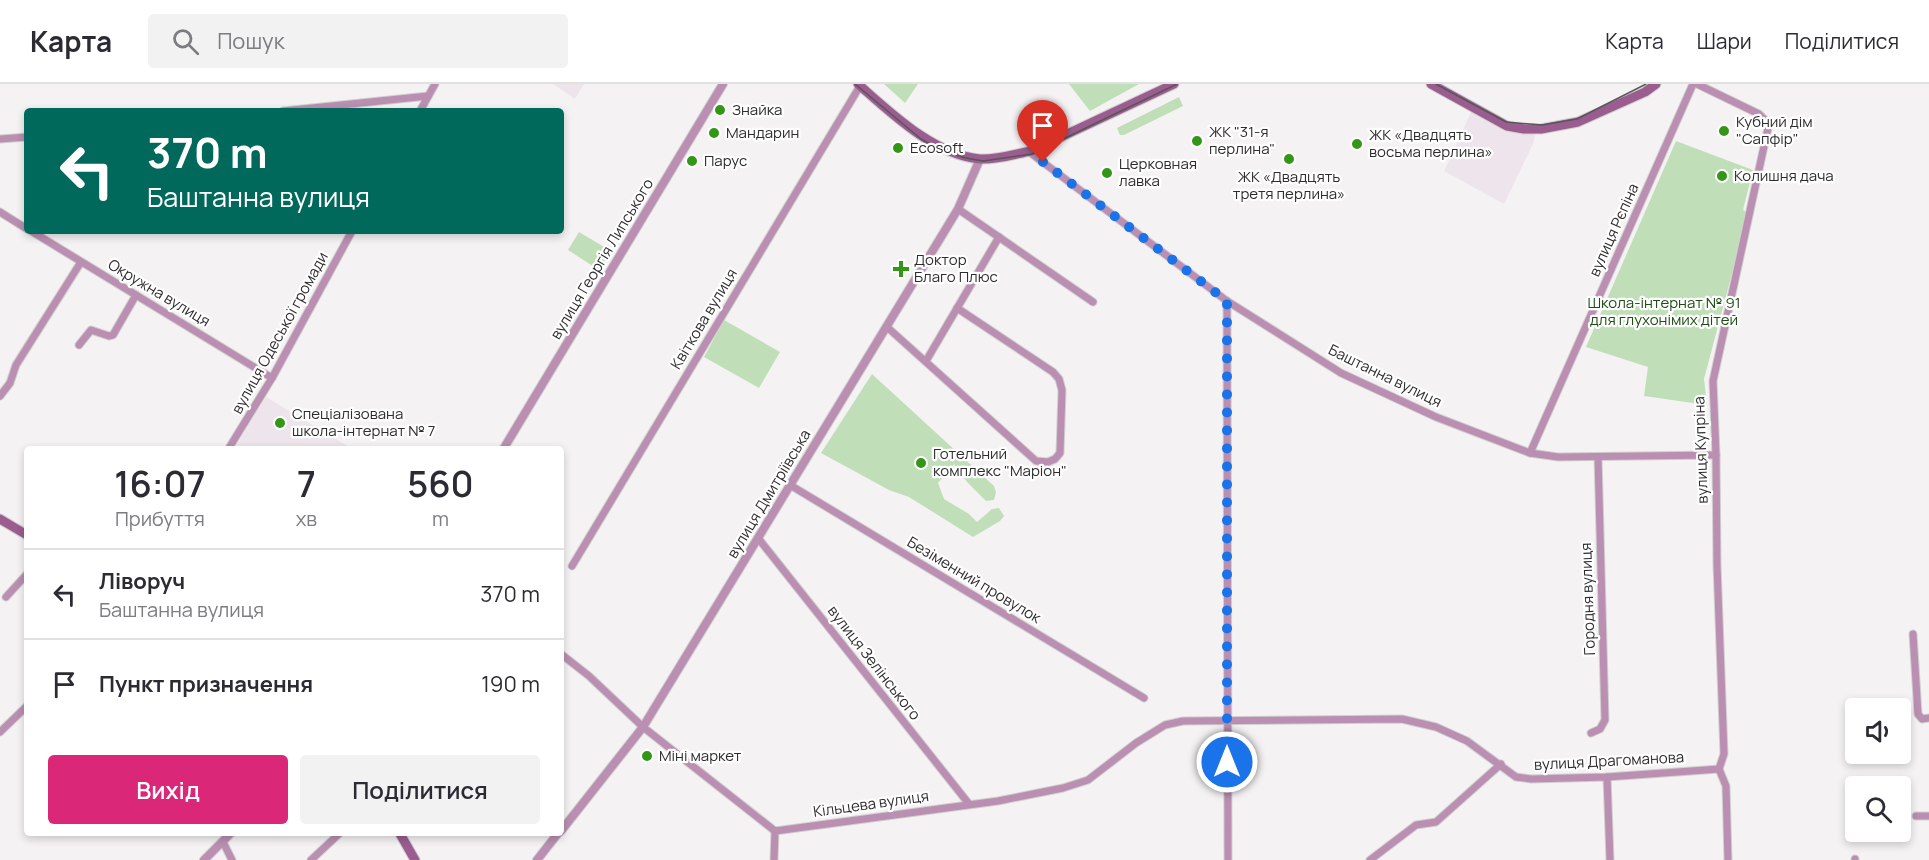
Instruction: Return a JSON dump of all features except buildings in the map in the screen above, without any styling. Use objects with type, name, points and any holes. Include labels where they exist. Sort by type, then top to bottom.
[{"type":"main road","points":[[859,85],[921,136],[942,148],[980,159],[1031,151],[1174,84]]},
{"type":"main road","points":[[1431,84],[1507,126],[1524,129],[1541,129],[1578,122],[1645,92],[1656,84]]},
{"type":"main road","points":[[0,519],[24,533]]},
{"type":"main road","points":[[401,836],[416,860]]},
{"type":"street","points":[[422,108],[435,84]]},
{"type":"street","name":"вулиця Георгія Липського","points":[[505,446],[723,84]]},
{"type":"street","name":"вулиця Рєпіна","points":[[1530,453],[1695,84]]},
{"type":"street","name":"вулиця Купріна","points":[[1695,84],[1759,114],[1766,120],[1768,128],[1713,381],[1724,754],[1719,769],[1726,786],[1728,860]]},
{"type":"street","name":"Квіткова вулиця","points":[[572,566],[859,85]]},
{"type":"street","points":[[312,108],[428,96]]},
{"type":"street","points":[[0,139],[24,137]]},
{"type":"street","name":"Баштанна вулиця","points":[[1031,151],[1227,301],[1341,373],[1436,417],[1530,453],[1558,457],[1716,455]]},
{"type":"street","name":"вулиця Дмитріївська","points":[[564,827],[644,727],[958,209],[980,159]]},
{"type":"street","points":[[958,209],[1093,302]]},
{"type":"street","points":[[0,212],[24,227]]},
{"type":"street","name":"Окружна вулиця","points":[[36,234],[272,378]]},
{"type":"street","name":"вулиця Одеської громади","points":[[230,446],[272,378],[350,234]]},
{"type":"street","points":[[926,361],[999,237]]},
{"type":"street","points":[[0,396],[10,383],[16,365],[81,262]]},
{"type":"street","points":[[79,345],[91,330],[109,336],[113,335],[136,295]]},
{"type":"street","points":[[1227,301],[1228,860]]},
{"type":"street","points":[[887,327],[1036,461],[1048,462],[1055,459],[1060,453],[1062,390],[1059,379],[1053,372],[957,308]]},
{"type":"street","name":"Городня вулиця","points":[[1592,733],[1600,729],[1605,720],[1598,457]]},
{"type":"street","name":"Безіменний провулок","points":[[790,485],[1144,698]]},
{"type":"street","name":"вулиця Зелінського","points":[[758,538],[969,804]]},
{"type":"street","points":[[6,597],[24,577]]},
{"type":"street","points":[[1913,633],[1918,714],[1922,719],[1929,718]]},
{"type":"street","points":[[564,656],[589,676],[644,727],[775,831],[774,860]]},
{"type":"street","points":[[0,732],[24,709]]},
{"type":"street","name":"вулиця Драгоманова","points":[[1227,721],[1402,720],[1436,727],[1467,741],[1516,777],[1531,779],[1607,777],[1719,769]]},
{"type":"street","name":"Кільцева вулиця","points":[[775,831],[998,801],[1063,788],[1088,780],[1136,743],[1165,725],[1183,721],[1227,721]]},
{"type":"street","points":[[1467,741],[1479,740]]},
{"type":"street","points":[[1370,860],[1416,825],[1436,822],[1501,764]]},
{"type":"street","points":[[1607,777],[1610,860]]},
{"type":"street","points":[[1916,816],[1929,816]]},
{"type":"street","points":[[204,860],[228,836]]},
{"type":"street","points":[[311,860],[338,836]]},
{"type":"street","name":"вулиця Дмитріївська","points":[[537,860],[557,836]]},
{"type":"street","points":[[222,842],[232,860]]},
{"type":"shaded area","points":[[553,84],[584,84],[575,99]]},
{"type":"shaded area","points":[[1472,110],[1536,133],[1504,204],[1444,171]]},
{"type":"shaded area","name":"Спеціалізована школа-інтернат № 7","points":[[266,397],[348,446],[236,446]]},
{"type":"green space","points":[[884,84],[918,84],[905,103]]},
{"type":"green space","points":[[1069,84],[1139,84],[1090,111]]},
{"type":"green space","points":[[1179,97],[1183,106],[1120,135],[1117,128]]},
{"type":"green space","name":"Школа-інтернат № 91 для глухонімих дітей","points":[[1676,141],[1753,170],[1743,210],[1748,213],[1704,379],[1707,405],[1644,396],[1648,367],[1586,347]]},
{"type":"green space","points":[[579,232],[611,251],[599,270],[568,250]]},
{"type":"green space","points":[[724,320],[780,352],[759,388],[704,357]]},
{"type":"green space","points":[[872,374],[994,486],[996,492],[994,500],[986,501],[967,482],[954,464],[938,483],[944,499],[969,514],[977,522],[992,509],[999,508],[1004,516],[1000,521],[973,537],[909,497],[889,490],[821,453]]},
{"type":"tram line","points":[[855,84],[921,139],[942,151],[983,161],[1032,154],[1177,84]]},
{"type":"tram line","points":[[1436,84],[1506,122],[1542,125],[1577,119],[1646,84]]},
{"type":"place","name":"Знайка","points":[[720,110]]},
{"type":"place","name":"Кубний дім \"Сапфір\"","points":[[1724,131]]},
{"type":"place","name":"Мандарин","points":[[714,133]]},
{"type":"place","name":"ЖК \"31-я перлина\"","points":[[1197,141]]},
{"type":"place","name":"ЖК «Двадцять восьма перлина»","points":[[1357,144]]},
{"type":"place","name":"Ecosoft","points":[[898,148]]},
{"type":"place","name":"ЖК «Двадцять третя перлина»","points":[[1289,159]]},
{"type":"place","name":"Парус","points":[[692,161]]},
{"type":"place","name":"Церковная лавка","points":[[1107,173]]},
{"type":"place","name":"Колишня дача","points":[[1722,176]]},
{"type":"place","name":"Доктор Благо Плюс","points":[[901,269]]},
{"type":"place","name":"Спеціалізована школа-інтернат № 7","points":[[280,423]]},
{"type":"place","name":"Готельний комплекс \"Маріон\"","points":[[921,463]]},
{"type":"place","name":"Міні маркет","points":[[647,756]]},
{"type":"route","points":[[1043,162],[1227,301],[1227,762]]}]
